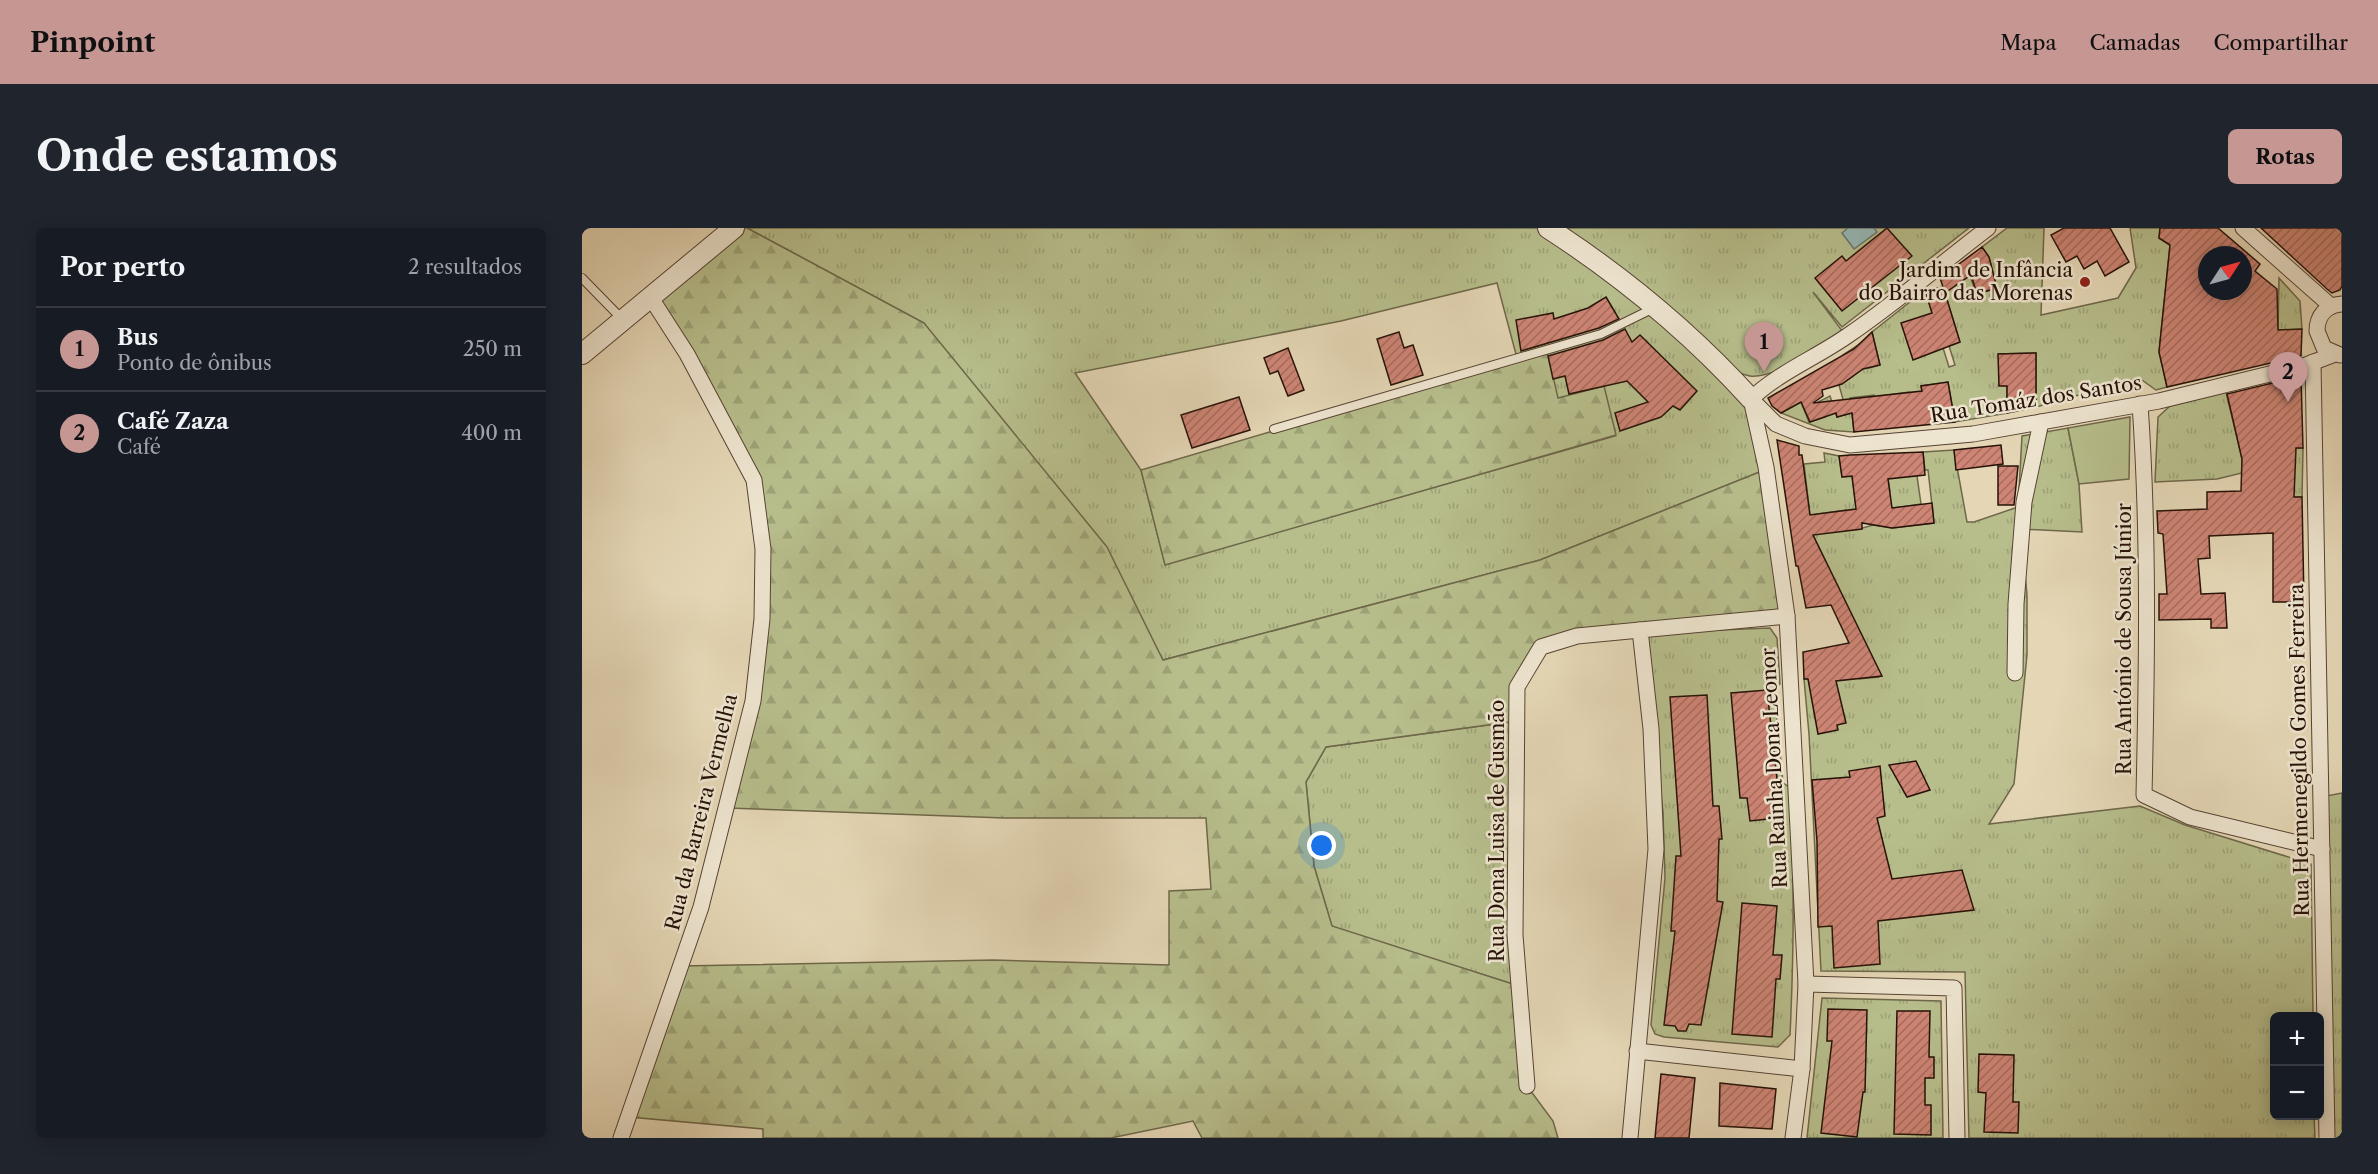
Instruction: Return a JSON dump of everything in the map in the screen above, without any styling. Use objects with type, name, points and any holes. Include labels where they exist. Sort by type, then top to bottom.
[{"type":"street","points":[[582,354],[734,228]]},
{"type":"street","points":[[1548,228],[1595,258],[1718,363],[1751,399],[1763,388],[1853,333],[1988,228]]},
{"type":"street","points":[[2243,228],[2337,305],[2319,319],[2317,331],[2324,348],[2338,355]]},
{"type":"street","name":"Rua da Barreira Vermelha","points":[[621,1138],[702,907],[753,701],[762,619],[763,549],[754,480],[687,354],[651,298]]},
{"type":"street","name":"Rua Tomáz dos Santos","points":[[1751,399],[1776,424],[1805,436],[1850,445],[1970,434],[2140,404],[2338,355]]},
{"type":"street","name":"Rua Hermenegildo Gomes Ferreira","points":[[2313,362],[2327,1138]]},
{"type":"street","name":"Rua Rainha Dona Leonor","points":[[1751,399],[1766,467],[1787,616],[1806,984],[1802,1070],[1793,1138]]},
{"type":"street","name":"Rua António de Sousa Júnior","points":[[2140,404],[2145,477],[2147,621],[2144,795],[2190,817],[2322,849]]},
{"type":"street","points":[[2015,673],[2016,604],[2024,502],[2041,422]]},
{"type":"street","name":"Rua Dona Luisa de Gusmão","points":[[1527,1086],[1515,935],[1517,687],[1541,647],[1577,636],[1787,616]]},
{"type":"street","points":[[1630,1138],[1656,849],[1651,729],[1640,630]]},
{"type":"street","points":[[1806,984],[1954,988],[1957,1138]]},
{"type":"street","points":[[1637,1051],[1802,1070]]},
{"type":"lane","points":[[582,278],[623,321]]},
{"type":"lane","points":[[1274,429],[1601,333],[1654,308]]},
{"type":"green space","points":[[733,228],[747,228],[924,323],[1107,547],[1163,660],[1540,560],[1762,471],[1784,612],[1541,647],[1517,687],[1517,721],[1326,747],[1306,782],[1314,866],[1332,926],[1519,986],[1527,1086],[1553,1121],[1558,1138],[1202,1138],[1193,1121],[1111,1138],[763,1138],[763,1129],[629,1117],[681,966],[994,960],[1169,965],[1169,891],[1211,889],[1206,818],[1005,818],[728,808],[762,608],[754,480],[651,298]]},
{"type":"green space","points":[[747,228],[1969,228],[1842,327],[1813,292],[1843,332],[1798,360],[1761,376],[1746,375],[1719,364],[1747,401],[1762,471],[1540,560],[1163,660],[924,323]],"holes":[[[1497,283],[1517,358],[1547,350],[1557,398],[1615,436],[1165,564],[1141,470],[1075,373],[1341,321]]]},
{"type":"green space","points":[[2007,228],[2044,228],[2041,315],[2118,298],[2136,268],[2130,228],[2160,228],[2159,238],[2170,245],[2159,352],[2167,387],[2156,390],[2139,378],[2036,407],[2036,353],[1999,354],[1999,385],[2007,386],[2007,413],[1955,422],[1948,382],[1921,386],[1927,424],[1909,392],[1882,396],[1878,429],[1874,395],[1850,398],[1854,432],[1825,430],[1781,413],[1801,402],[1809,422],[1825,417],[1818,402],[1830,396],[1837,417],[1847,414],[1839,385],[1853,376],[1843,355],[1861,343],[1869,368],[1880,365],[1872,332],[1925,290],[1949,367],[1955,365],[1949,346],[1960,342],[1945,293],[1969,274],[1977,294],[1997,288],[1989,257],[1982,247]]},
{"type":"green space","points":[[2279,278],[2300,301],[2302,329],[2278,330]]},
{"type":"green space","points":[[1547,350],[1558,398],[1604,386],[1616,435],[1165,565],[1141,470]]},
{"type":"green space","points":[[2226,392],[2242,459],[2242,473],[2217,479],[2155,482],[2158,417],[2170,406]]},
{"type":"green space","points":[[2130,417],[2129,479],[2079,484],[2068,428]]},
{"type":"green space","points":[[2068,428],[2079,484],[2082,532],[2021,529],[2027,595],[2027,655],[2014,784],[1989,824],[2140,806],[2185,825],[2311,864],[2313,1012],[2270,1012],[2270,1120],[2314,1120],[2315,1138],[1969,1138],[1965,972],[1821,971],[1804,679],[1858,673],[1859,679],[1879,677],[1879,671],[1813,535],[1847,510],[1810,515],[1804,464],[1825,462],[1824,453],[1839,456],[1842,477],[1852,476],[1859,529],[1873,525],[1893,528],[1934,523],[1928,470],[1925,470],[1923,452],[1954,450],[1967,522],[1974,522],[2018,507],[2022,436]]},
{"type":"green space","points":[[2295,448],[2303,448],[2302,497],[2280,497]]},
{"type":"green space","points":[[1884,454],[1917,476],[1921,504],[1880,510],[1890,491]]},
{"type":"green space","points":[[1770,628],[1777,638],[1780,684],[1774,689],[1783,783],[1789,787],[1791,818],[1793,911],[1790,1035],[1778,1047],[1664,1037],[1655,1034],[1651,1025],[1665,878],[1663,812],[1643,633]]},
{"type":"green space","points":[[1517,721],[1519,986],[1332,927],[1314,866],[1306,782],[1326,747]]},
{"type":"green space","points":[[2342,793],[2342,1138],[2327,1138],[2321,797]]},
{"type":"green space","points":[[1822,998],[1941,1001],[1943,1138],[1807,1138]]},
{"type":"water","points":[[1848,228],[1874,228],[1877,232],[1854,249],[1842,233]]},
{"type":"building","points":[[1887,228],[1912,256],[1842,311],[1815,278],[1842,256],[1846,261]]},
{"type":"building","points":[[2064,228],[2110,228],[2129,262],[2105,276],[2097,261],[2084,269],[2077,256],[2066,262],[2051,235]]},
{"type":"building","points":[[2160,228],[2218,228],[2239,246],[2198,246],[2198,300],[2252,300],[2252,257],[2260,264],[2255,271],[2277,289],[2278,330],[2302,329],[2301,356],[2167,387],[2159,352],[2170,245],[2159,238]]},
{"type":"building","points":[[2261,228],[2342,228],[2342,286],[2340,290],[2332,293]]},
{"type":"building","points":[[1982,247],[1989,257],[1997,288],[1977,294],[1971,275],[1945,293],[1960,342],[1913,360],[1901,323],[1932,313],[1925,290],[1943,287],[1940,278]]},
{"type":"building","points":[[1606,297],[1619,319],[1599,328],[1521,351],[1516,320],[1553,313],[1554,319],[1588,308]]},
{"type":"building","points":[[1625,329],[1632,342],[1640,335],[1697,391],[1680,410],[1673,406],[1661,417],[1620,431],[1615,413],[1648,402],[1627,381],[1569,394],[1565,376],[1553,379],[1548,356],[1603,340]]},
{"type":"building","points":[[1399,332],[1404,348],[1413,345],[1423,375],[1391,385],[1377,339]]},
{"type":"building","points":[[1872,332],[1880,365],[1863,369],[1842,384],[1822,390],[1823,396],[1813,403],[1922,391],[1921,386],[1948,382],[1955,422],[1854,432],[1852,413],[1837,417],[1836,413],[1810,422],[1801,402],[1781,413],[1772,406],[1768,398],[1854,349]]},
{"type":"building","points":[[1288,348],[1304,390],[1288,396],[1278,371],[1270,374],[1264,358]]},
{"type":"building","points":[[2036,353],[2036,407],[2007,413],[2007,386],[1999,386],[1998,354]]},
{"type":"building","points":[[2301,376],[2303,448],[2296,448],[2294,497],[2302,497],[2304,602],[2273,602],[2273,533],[2209,536],[2210,558],[2198,559],[2201,594],[2225,593],[2227,628],[2211,628],[2211,619],[2159,620],[2159,594],[2167,594],[2163,534],[2158,533],[2157,511],[2207,509],[2207,492],[2241,491],[2242,459],[2227,394]]},
{"type":"building","points":[[1239,397],[1250,430],[1192,448],[1181,415]]},
{"type":"building","points":[[1777,440],[1799,446],[1810,515],[1856,509],[1852,476],[1842,477],[1839,456],[1923,452],[1925,475],[1888,479],[1892,508],[1932,503],[1934,523],[1892,528],[1862,523],[1862,529],[1813,535],[1882,676],[1836,681],[1846,723],[1837,725],[1838,730],[1818,734],[1808,679],[1804,679],[1803,652],[1849,643],[1831,605],[1806,608],[1798,566],[1796,566]]},
{"type":"building","points":[[2001,445],[2003,464],[1956,470],[1954,450]]},
{"type":"building","points":[[1998,466],[2018,466],[2014,505],[1998,505]]},
{"type":"building","points":[[1767,690],[1778,788],[1774,788],[1777,818],[1750,821],[1747,798],[1740,798],[1731,693]]},
{"type":"building","points":[[1707,695],[1713,806],[1719,806],[1722,839],[1719,839],[1717,901],[1723,902],[1701,1025],[1689,1024],[1686,1031],[1678,1031],[1675,1026],[1664,1025],[1675,931],[1671,931],[1676,856],[1681,856],[1670,697]]},
{"type":"building","points":[[1916,761],[1930,790],[1907,797],[1889,765]]},
{"type":"building","points":[[1880,766],[1885,816],[1877,818],[1892,879],[1962,870],[1974,910],[1878,921],[1880,964],[1834,968],[1832,926],[1818,927],[1817,841],[1812,780],[1850,777],[1849,771]]},
{"type":"building","points":[[1742,903],[1777,906],[1773,955],[1782,955],[1780,979],[1776,979],[1772,1037],[1732,1034]]},
{"type":"building","points":[[1828,1009],[1867,1010],[1865,1092],[1863,1092],[1857,1137],[1821,1133],[1832,1041],[1827,1041]]},
{"type":"building","points":[[1897,1011],[1930,1011],[1929,1057],[1934,1057],[1934,1078],[1925,1078],[1925,1105],[1931,1105],[1931,1135],[1894,1134]]},
{"type":"building","points":[[1979,1054],[2014,1055],[2013,1102],[2019,1102],[2018,1133],[1984,1132],[1986,1093],[1978,1092]]},
{"type":"building","points":[[1661,1074],[1695,1078],[1689,1138],[1655,1138]]},
{"type":"building","points":[[1720,1083],[1776,1089],[1772,1129],[1719,1126]]},
{"type":"place","name":"Jardim de Infância do Bairro das Morenas","points":[[2085,282]]},
{"type":"place","name":"Bus","points":[[1764,372]]},
{"type":"place","name":"Café Zaza","points":[[2288,402]]}]
